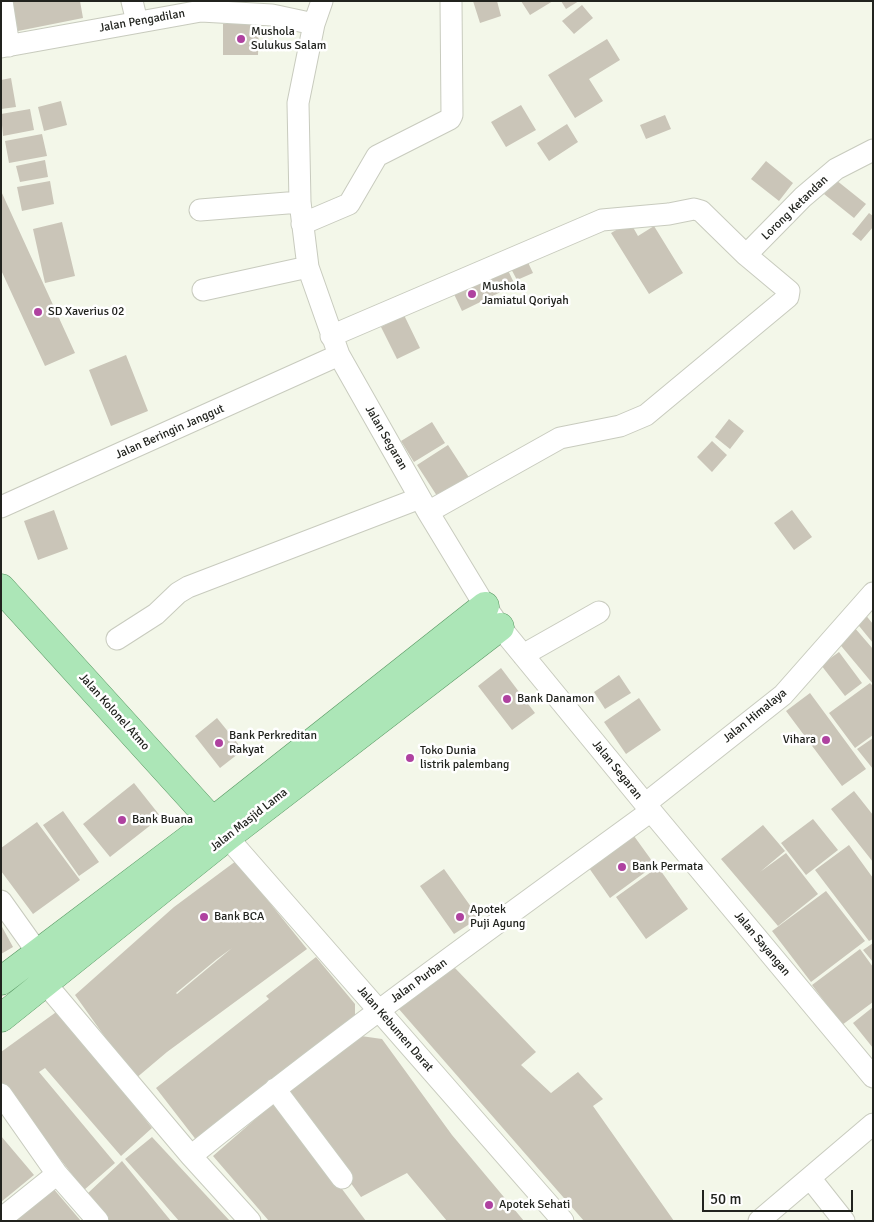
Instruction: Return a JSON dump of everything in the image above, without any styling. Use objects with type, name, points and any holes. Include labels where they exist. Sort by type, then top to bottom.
[{"type":"main road","name":"Jalan Kolonel Atmo","points":[[1,588],[220,829]]},
{"type":"main road","name":"Jalan Masjid Lama","points":[[1,1018],[45,983],[220,829],[492,617]]},
{"type":"main road","points":[[1,981],[38,953],[220,829]]},
{"type":"street","points":[[2,1],[5,47]]},
{"type":"street","points":[[132,1],[137,22]]},
{"type":"street","name":"Jalan Segaran","points":[[322,1],[314,24],[299,88],[300,202],[308,267],[331,336],[339,355],[424,505],[492,617],[648,808]]},
{"type":"street","points":[[302,224],[348,204],[377,156],[450,119],[452,115],[451,1]]},
{"type":"street","name":"Jalan Pengadilan","points":[[5,47],[201,11],[272,15],[314,24]]},
{"type":"street","name":"Lorong Ketandan","points":[[746,255],[803,197],[836,169],[864,154]]},
{"type":"street","points":[[200,210],[300,202]]},
{"type":"street","points":[[117,639],[156,614],[178,593],[188,587],[424,505],[560,438],[620,426],[646,415],[788,297],[789,291],[746,255],[698,209],[669,214],[602,220],[331,336]]},
{"type":"street","points":[[203,290],[308,267]]},
{"type":"street","name":"Jalan Beringin Janggut","points":[[1,508],[339,355]]},
{"type":"street","name":"Jalan Himalaya","points":[[648,808],[783,695],[873,593]]},
{"type":"street","points":[[523,655],[599,612]]},
{"type":"street","name":"Jalan Purban","points":[[191,1156],[275,1088],[648,808]]},
{"type":"street","name":"Jalan Sayangan","points":[[648,808],[873,1077]]},
{"type":"street","name":"Jalan Kebumen Darat","points":[[220,829],[563,1221]]},
{"type":"street","points":[[1,901],[38,953]]},
{"type":"street","points":[[45,983],[191,1156],[250,1221]]},
{"type":"street","points":[[275,1088],[342,1178]]},
{"type":"street","points":[[1,1094],[57,1174],[98,1221]]},
{"type":"street","points":[[759,1221],[810,1178],[870,1132]]},
{"type":"street","points":[[1,1219],[57,1174]]},
{"type":"street","points":[[810,1178],[844,1221]]},
{"type":"building","points":[[12,1],[80,1],[83,18],[18,31]]},
{"type":"building","points":[[473,1],[497,1],[501,16],[480,23]]},
{"type":"building","points":[[521,1],[553,1],[530,15]]},
{"type":"building","points":[[561,1],[579,1],[566,9]]},
{"type":"building","points":[[582,5],[593,18],[574,34],[562,21]]},
{"type":"building","name":"Mushola Sulukus Salam","points":[[223,24],[259,24],[258,55],[223,55]]},
{"type":"building","points":[[607,39],[620,60],[589,79],[603,101],[575,118],[548,75]]},
{"type":"building","points":[[11,78],[16,107],[1,109],[1,80]]},
{"type":"building","points":[[61,101],[67,125],[44,131],[38,107]]},
{"type":"building","points":[[521,105],[536,130],[506,147],[491,122]]},
{"type":"building","points":[[30,109],[34,130],[3,136],[1,114]]},
{"type":"building","points":[[665,115],[671,129],[646,139],[640,125]]},
{"type":"building","points":[[567,124],[578,142],[549,161],[537,143]]},
{"type":"building","points":[[42,134],[47,156],[9,163],[5,141]]},
{"type":"building","points":[[45,160],[48,177],[20,182],[16,166]]},
{"type":"building","points":[[766,161],[793,183],[779,201],[751,179]]},
{"type":"building","points":[[836,180],[866,204],[854,218],[824,194]]},
{"type":"building","points":[[50,181],[54,204],[22,211],[17,187]]},
{"type":"building","name":"SD Xaverius 02","points":[[1,191],[75,353],[45,366],[1,270]]},
{"type":"building","points":[[869,213],[873,216],[873,227],[861,241],[852,234]]},
{"type":"building","points":[[62,222],[75,276],[45,283],[33,229]]},
{"type":"building","points":[[630,222],[638,236],[654,226],[683,273],[649,294],[611,233]]},
{"type":"building","points":[[525,256],[533,273],[517,280],[508,263]]},
{"type":"building","points":[[506,266],[515,285],[462,311],[453,292]]},
{"type":"building","points":[[404,315],[420,348],[397,359],[381,327]]},
{"type":"building","points":[[126,355],[148,411],[111,426],[89,370]]},
{"type":"building","points":[[729,419],[744,431],[730,449],[715,437]]},
{"type":"building","points":[[432,422],[445,443],[414,462],[401,441]]},
{"type":"building","points":[[712,441],[727,455],[712,472],[697,457]]},
{"type":"building","points":[[448,445],[470,479],[439,499],[417,465]]},
{"type":"building","points":[[54,510],[68,549],[38,560],[24,521]]},
{"type":"building","points":[[792,510],[812,537],[794,550],[774,523]]},
{"type":"building","points":[[864,613],[873,624],[873,643],[855,621]]},
{"type":"building","points":[[854,627],[873,649],[873,684],[837,641]]},
{"type":"building","points":[[839,652],[862,683],[845,696],[821,665]]},
{"type":"building","name":"Bank Danamon","points":[[501,668],[535,713],[512,730],[478,686]]},
{"type":"building","points":[[619,675],[631,693],[605,709],[594,692]]},
{"type":"building","points":[[870,683],[873,686],[873,735],[855,748],[829,713]]},
{"type":"building","name":"Vihara","points":[[810,693],[866,769],[842,786],[786,711]]},
{"type":"building","points":[[639,698],[661,730],[626,754],[604,722]]},
{"type":"building","name":"Bank Perkreditan Rakyat","points":[[217,718],[243,750],[220,768],[195,736]]},
{"type":"building","points":[[873,738],[873,769],[857,749]]},
{"type":"building","name":"Bank Buana","points":[[134,783],[161,817],[110,857],[83,824]]},
{"type":"building","points":[[854,791],[873,815],[873,862],[831,809]]},
{"type":"building","points":[[63,811],[99,862],[79,876],[43,825]]},
{"type":"building","points":[[813,819],[838,850],[806,875],[781,843]]},
{"type":"building","points":[[37,822],[80,880],[33,914],[1,871],[1,848]]},
{"type":"building","points":[[763,825],[785,851],[760,872],[786,853],[818,894],[778,926],[721,859]]},
{"type":"building","name":"Bank Permata","points":[[634,836],[655,865],[610,898],[589,868]]},
{"type":"building","points":[[849,845],[873,878],[873,939],[869,941],[815,870]]},
{"type":"building","points":[[236,861],[307,949],[167,1052],[135,1079],[75,995],[174,907]],"holes":[[[232,948],[177,994],[176,993]]]},
{"type":"building","points":[[658,867],[688,909],[646,939],[616,897]]},
{"type":"building","points":[[444,869],[479,918],[454,934],[420,886]]},
{"type":"building","points":[[826,891],[865,941],[811,982],[772,931]]},
{"type":"building","points":[[1,925],[13,947],[1,954]]},
{"type":"building","points":[[873,943],[873,962],[863,950]]},
{"type":"building","points":[[860,949],[873,967],[873,1002],[842,1025],[812,985]]},
{"type":"building","points":[[316,957],[355,1004],[355,1018],[197,1141],[156,1088],[269,999],[266,996]]},
{"type":"building","points":[[454,967],[536,1052],[521,1065],[551,1093],[578,1072],[603,1099],[593,1106],[674,1221],[584,1221],[398,1008]]},
{"type":"building","points":[[873,1007],[873,1048],[853,1023]]},
{"type":"building","points":[[59,1010],[152,1128],[121,1156],[45,1068],[39,1072],[115,1163],[84,1190],[1,1082],[1,1052]]},
{"type":"building","points":[[361,1036],[382,1039],[452,1135],[524,1221],[447,1221],[407,1173],[361,1197],[283,1090]]},
{"type":"building","points":[[276,1101],[366,1221],[269,1221],[213,1156]]},
{"type":"building","points":[[1,1136],[34,1175],[1,1202]]},
{"type":"building","points":[[152,1137],[230,1221],[179,1221],[125,1159]]},
{"type":"building","points":[[122,1161],[171,1221],[109,1221],[87,1194]]},
{"type":"building","points":[[52,1187],[81,1221],[14,1221]]},
{"type":"place","name":"Mushola Sulukus Salam","points":[[241,39]]},
{"type":"place","name":"Mushola Jamiatul Qoriyah","points":[[472,294]]},
{"type":"place","name":"SD Xaverius 02","points":[[38,312]]},
{"type":"place","name":"Bank Danamon","points":[[507,699]]},
{"type":"place","name":"Vihara","points":[[826,740]]},
{"type":"place","name":"Bank Perkreditan Rakyat","points":[[219,743]]},
{"type":"place","name":"Toko Dunia listrik palembang","points":[[410,758]]},
{"type":"place","name":"Bank Buana","points":[[122,820]]},
{"type":"place","name":"Bank Permata","points":[[622,867]]},
{"type":"place","name":"Bank BCA","points":[[204,917]]},
{"type":"place","name":"Apotek Puji Agung","points":[[460,917]]},
{"type":"place","name":"Apotek Sehati","points":[[489,1205]]}]
